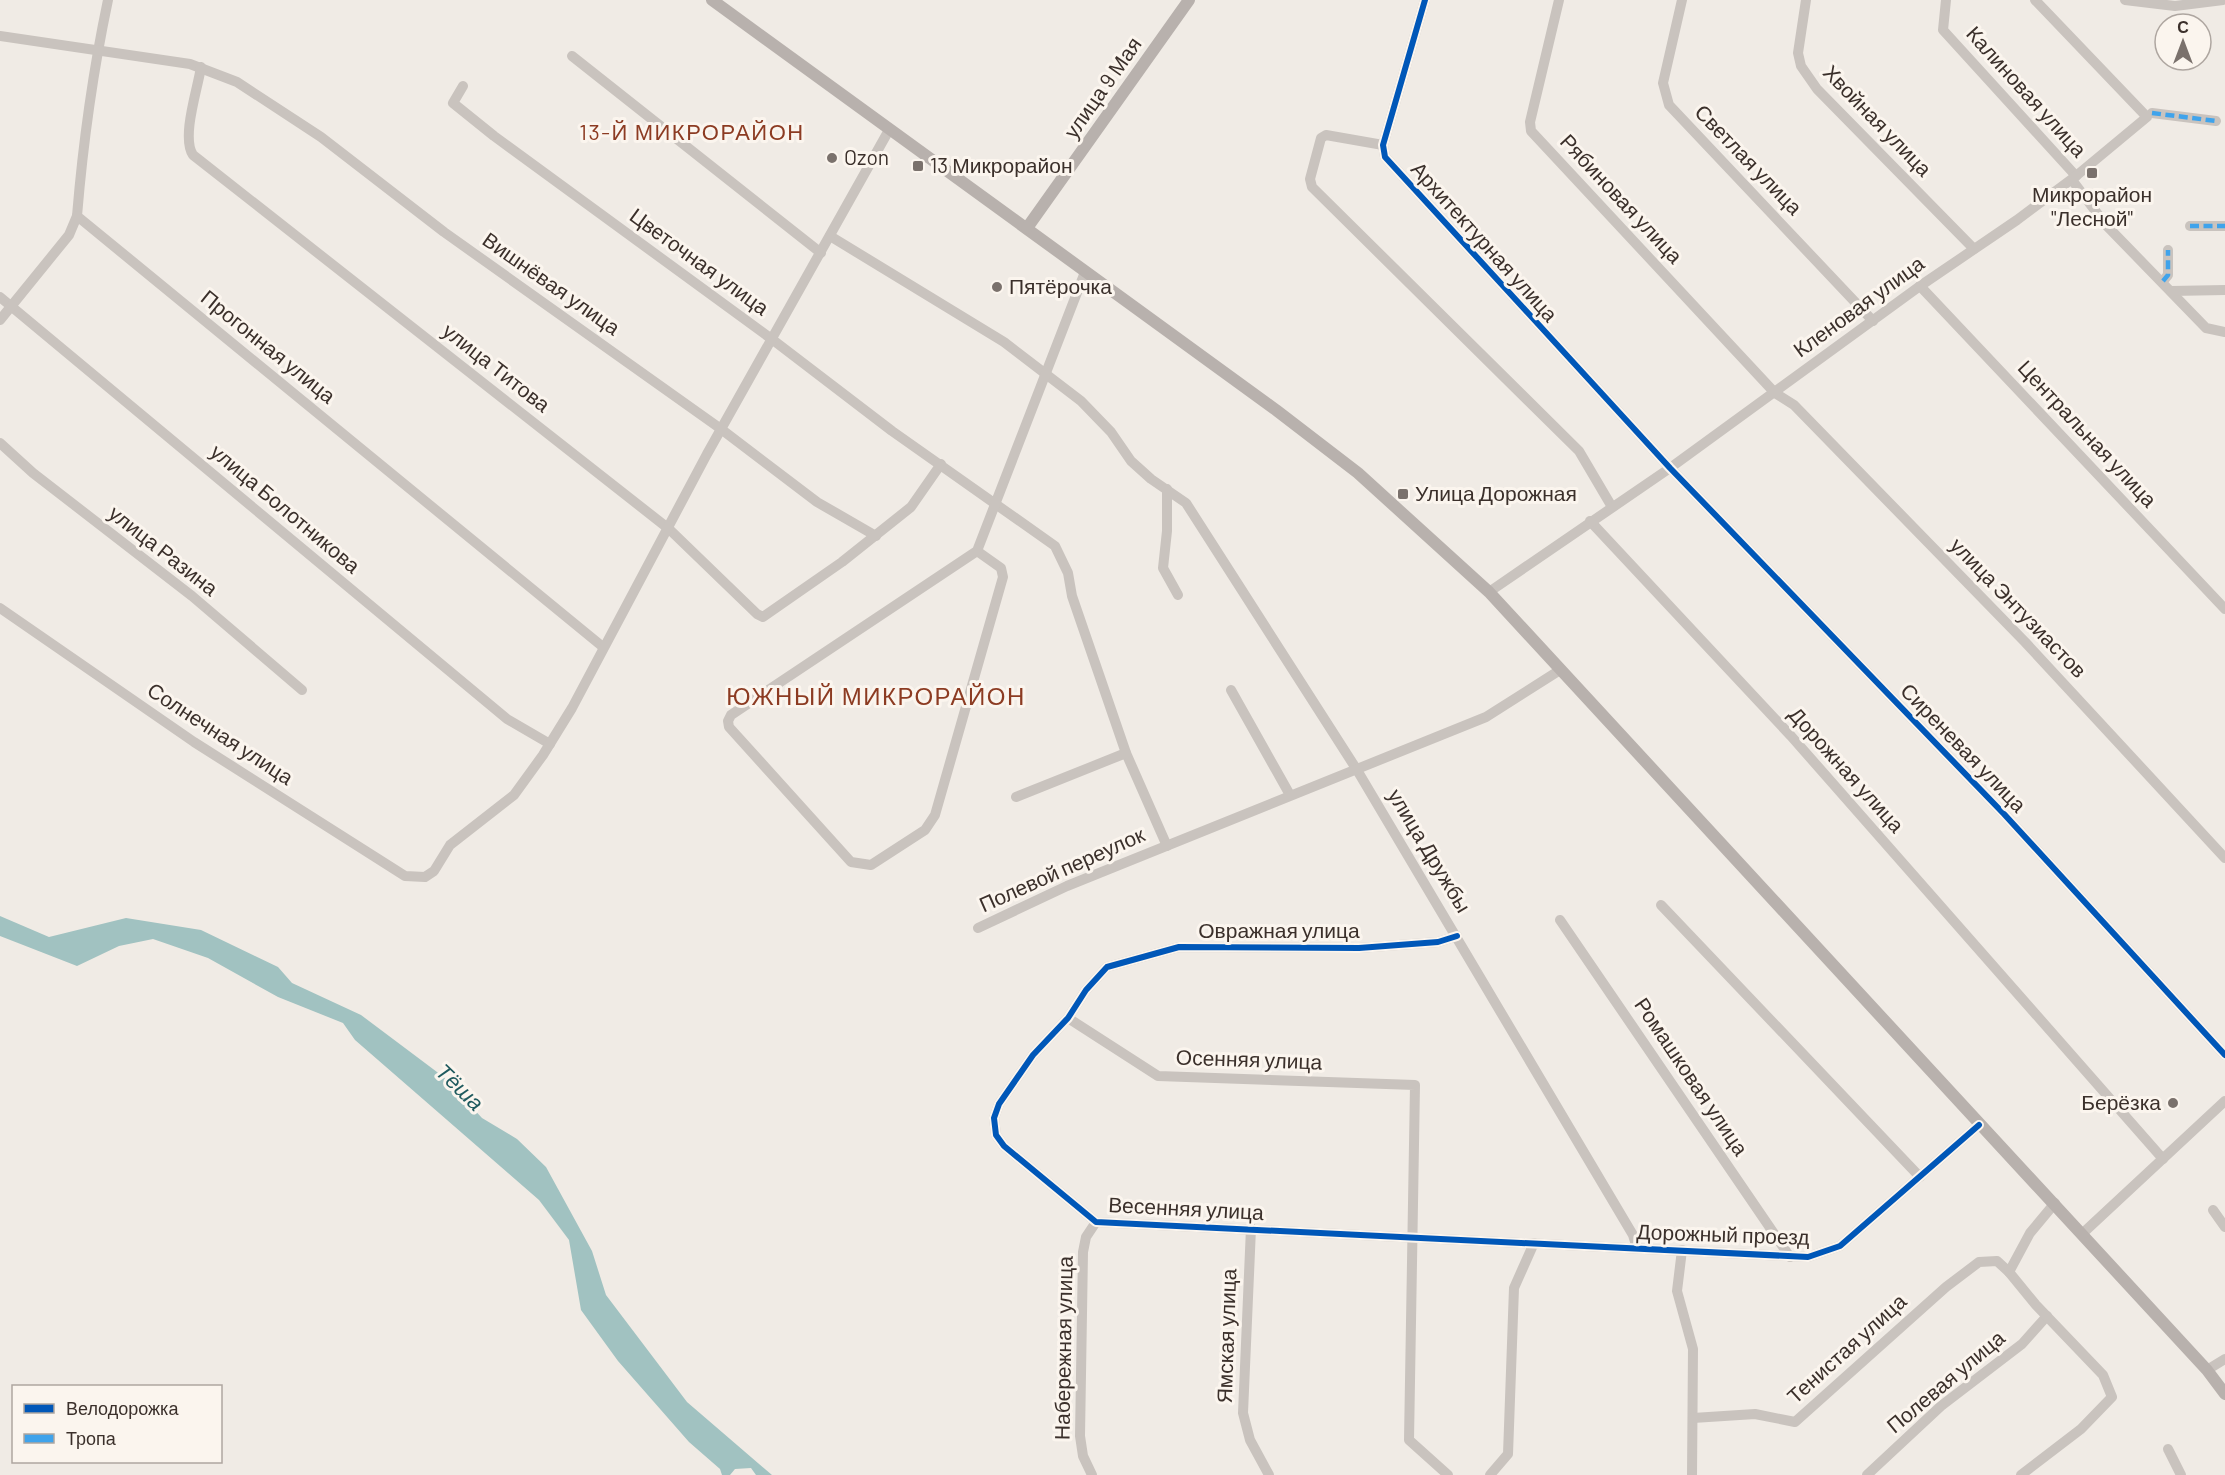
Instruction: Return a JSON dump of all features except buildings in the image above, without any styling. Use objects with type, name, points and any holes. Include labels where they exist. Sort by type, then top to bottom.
[{"type":"main road","points":[[712,0],[1276,410],[1358,473],[1489,592],[1979,1125],[2083,1233],[2207,1370],[2225,1394]]},
{"type":"main road","name":"улица 9 Мая","points":[[1027,228],[1189,0]]},
{"type":"street","points":[[0,320],[69,235],[77,216],[82,158],[108,0]]},
{"type":"street","points":[[1425,0],[1383,145],[1326,135],[1321,138],[1310,179],[1312,187],[1579,451],[1612,507]]},
{"type":"street","name":"Рябиновая улица","points":[[1559,0],[1530,122],[1531,131],[1775,393]]},
{"type":"street","name":"Светлая улица","points":[[1682,0],[1664,77],[1664,93],[1668,105],[1874,321]]},
{"type":"street","name":"Хвойная улица","points":[[1806,0],[1798,53],[1801,66],[1816,89],[1974,249]]},
{"type":"street","name":"Калиновая улица","points":[[1946,0],[1943,30],[2074,178]]},
{"type":"street","points":[[2035,0],[2149,115],[2216,121]]},
{"type":"street","points":[[2126,0],[2175,6],[2223,0]]},
{"type":"street","name":"Вишнёвая улица","points":[[0,36],[201,67],[237,82],[321,138],[454,238],[721,429],[817,502],[876,536]]},
{"type":"street","points":[[572,56],[821,253]]},
{"type":"street","name":"улица Титова","points":[[201,67],[189,131],[188,145],[193,155],[669,529],[757,614],[764,616],[876,536]]},
{"type":"street","name":"Цветочная улица","points":[[463,86],[453,103],[536,167],[773,340],[891,431],[941,464],[995,505]]},
{"type":"street","name":"Кленовая улица","points":[[1489,592],[1670,468],[1920,286],[2074,178],[2149,115]]},
{"type":"street","points":[[550,744],[669,529],[721,429],[889,130]]},
{"type":"street","name":"Архитектурная улица","points":[[1383,145],[1385,157],[1670,468]]},
{"type":"street","points":[[2074,178],[2106,225],[2163,281],[2206,328],[2225,332]]},
{"type":"street","name":"Прогонная улица","points":[[77,216],[603,647]]},
{"type":"street","points":[[2190,226],[2225,226]]},
{"type":"street","name":"улица Дружбы","points":[[830,236],[1004,342],[1081,400],[1111,432],[1131,460],[1186,502],[1357,770],[1634,1235],[1637,1248]]},
{"type":"street","points":[[2163,281],[2168,275],[2168,250]]},
{"type":"street","points":[[977,551],[1001,568],[1003,577],[935,815],[925,830],[871,865],[851,862],[729,726],[728,721],[731,715],[977,551],[1085,272]]},
{"type":"street","name":"Центральная улица","points":[[1920,286],[2225,609]]},
{"type":"street","points":[[2171,291],[2225,290]]},
{"type":"street","name":"улица Болотникова","points":[[0,297],[507,719],[550,744]]},
{"type":"street","name":"улица Энтузиастов","points":[[1775,393],[1794,405],[2025,642],[2225,858]]},
{"type":"street","name":"улица Разина","points":[[0,443],[42,481],[192,596],[302,690]]},
{"type":"street","points":[[876,536],[911,507],[941,464]]},
{"type":"street","name":"Сиреневая улица","points":[[1670,468],[2004,814],[2225,1055]]},
{"type":"street","points":[[1167,489],[1167,531],[1163,568],[1178,595]]},
{"type":"street","name":"Полевой переулок","points":[[978,928],[1067,886],[1167,846],[1126,753],[1071,596],[1068,573],[1055,546],[995,505]]},
{"type":"street","name":"Дорожная улица","points":[[1590,522],[1791,736],[2163,1159]]},
{"type":"street","name":"Солнечная улица","points":[[0,608],[194,742],[405,876],[425,877],[434,871],[450,845],[514,795],[550,744]]},
{"type":"street","points":[[1167,846],[1486,717],[1560,670]]},
{"type":"street","points":[[1231,690],[1290,795]]},
{"type":"street","points":[[1016,797],[1126,753]]},
{"type":"street","points":[[1660,905],[1920,1177]]},
{"type":"street","name":"Ромашковая улица","points":[[1560,920],[1790,1257]]},
{"type":"street","name":"Овражная улица","points":[[996,1135],[994,1118],[999,1104],[1033,1055],[1068,1018],[1086,990],[1107,967],[1179,947],[1347,948],[1438,942],[1457,936]]},
{"type":"street","name":"Осенняя улица","points":[[1068,1018],[1158,1076],[1412,1085],[1413,1238]]},
{"type":"street","points":[[2083,1233],[2225,1101]]},
{"type":"street","name":"Дорожный проезд","points":[[1413,1238],[1808,1257],[1827,1253],[1840,1246],[1979,1125]]},
{"type":"street","name":"Весенняя улица","points":[[996,1135],[1004,1146],[1096,1222],[1251,1228],[1413,1238]]},
{"type":"street","points":[[2021,1475],[2081,1429],[2112,1397],[2103,1375],[2009,1272],[2030,1233],[2055,1203]]},
{"type":"street","points":[[2213,1210],[2225,1227]]},
{"type":"street","name":"Набережная улица","points":[[1092,1475],[1083,1456],[1080,1436],[1083,1252],[1086,1237],[1096,1222]]},
{"type":"street","name":"Ямская улица","points":[[1251,1228],[1243,1413],[1250,1440],[1269,1475]]},
{"type":"street","points":[[1413,1238],[1410,1442],[1448,1475]]},
{"type":"street","points":[[1490,1475],[1508,1454],[1515,1288],[1534,1243]]},
{"type":"street","points":[[1682,1250],[1677,1291],[1693,1349],[1692,1475]]},
{"type":"street","name":"Тенистая улица","points":[[1694,1418],[1755,1413],[1795,1422],[1946,1287],[1979,1262],[1997,1261],[2009,1272]]},
{"type":"street","name":"Полевая улица","points":[[1867,1475],[1941,1406],[2022,1344],[2047,1316]]},
{"type":"street","points":[[2207,1370],[2225,1359]]},
{"type":"street","points":[[2168,1449],[2181,1475]]},
{"type":"water","points":[[0,916],[49,937],[126,918],[201,930],[278,967],[292,983],[361,1015],[445,1078],[482,1118],[517,1139],[546,1167],[592,1251],[606,1295],[687,1402],[772,1475],[756,1475],[751,1468],[735,1469],[730,1475],[722,1475],[720,1469],[689,1442],[618,1361],[581,1310],[569,1240],[539,1200],[355,1040],[343,1023],[278,997],[208,958],[153,939],[119,946],[77,966],[0,936]]},
{"type":"marked path","points":[[2152,113],[2216,121]]},
{"type":"marked path","points":[[2190,226],[2225,226]]},
{"type":"marked path","points":[[2163,281],[2168,275],[2168,250]]},
{"type":"cycle path","points":[[1425,0],[1383,145],[1385,157],[1670,468],[2004,814],[2225,1055]]},
{"type":"cycle path","points":[[1457,936],[1438,942],[1359,948],[1179,947],[1107,967],[1086,990],[1068,1018],[1033,1055],[999,1104],[994,1118],[996,1135],[1004,1146],[1096,1222],[1808,1257],[1840,1246],[1979,1125]]},
{"type":"place","name":"Ozon","points":[[832,158]]},
{"type":"place","name":"13 Микрорайон","points":[[918,166]]},
{"type":"place","name":"Микрорайон \"Лесной\"","points":[[2092,173]]},
{"type":"place","name":"Пятёрочка","points":[[997,287]]},
{"type":"place","name":"Улица Дорожная","points":[[1403,494]]},
{"type":"place","name":"Берёзка","points":[[2173,1103]]},
{"type":"district","name":"13-Й МИКРОРАЙОН","points":[[692,132]]},
{"type":"district","name":"ЮЖНЫЙ МИКРОРАЙОН","points":[[876,697]]},
{"type":"water label","name":"Тёша","points":[[460,1087]]}]
